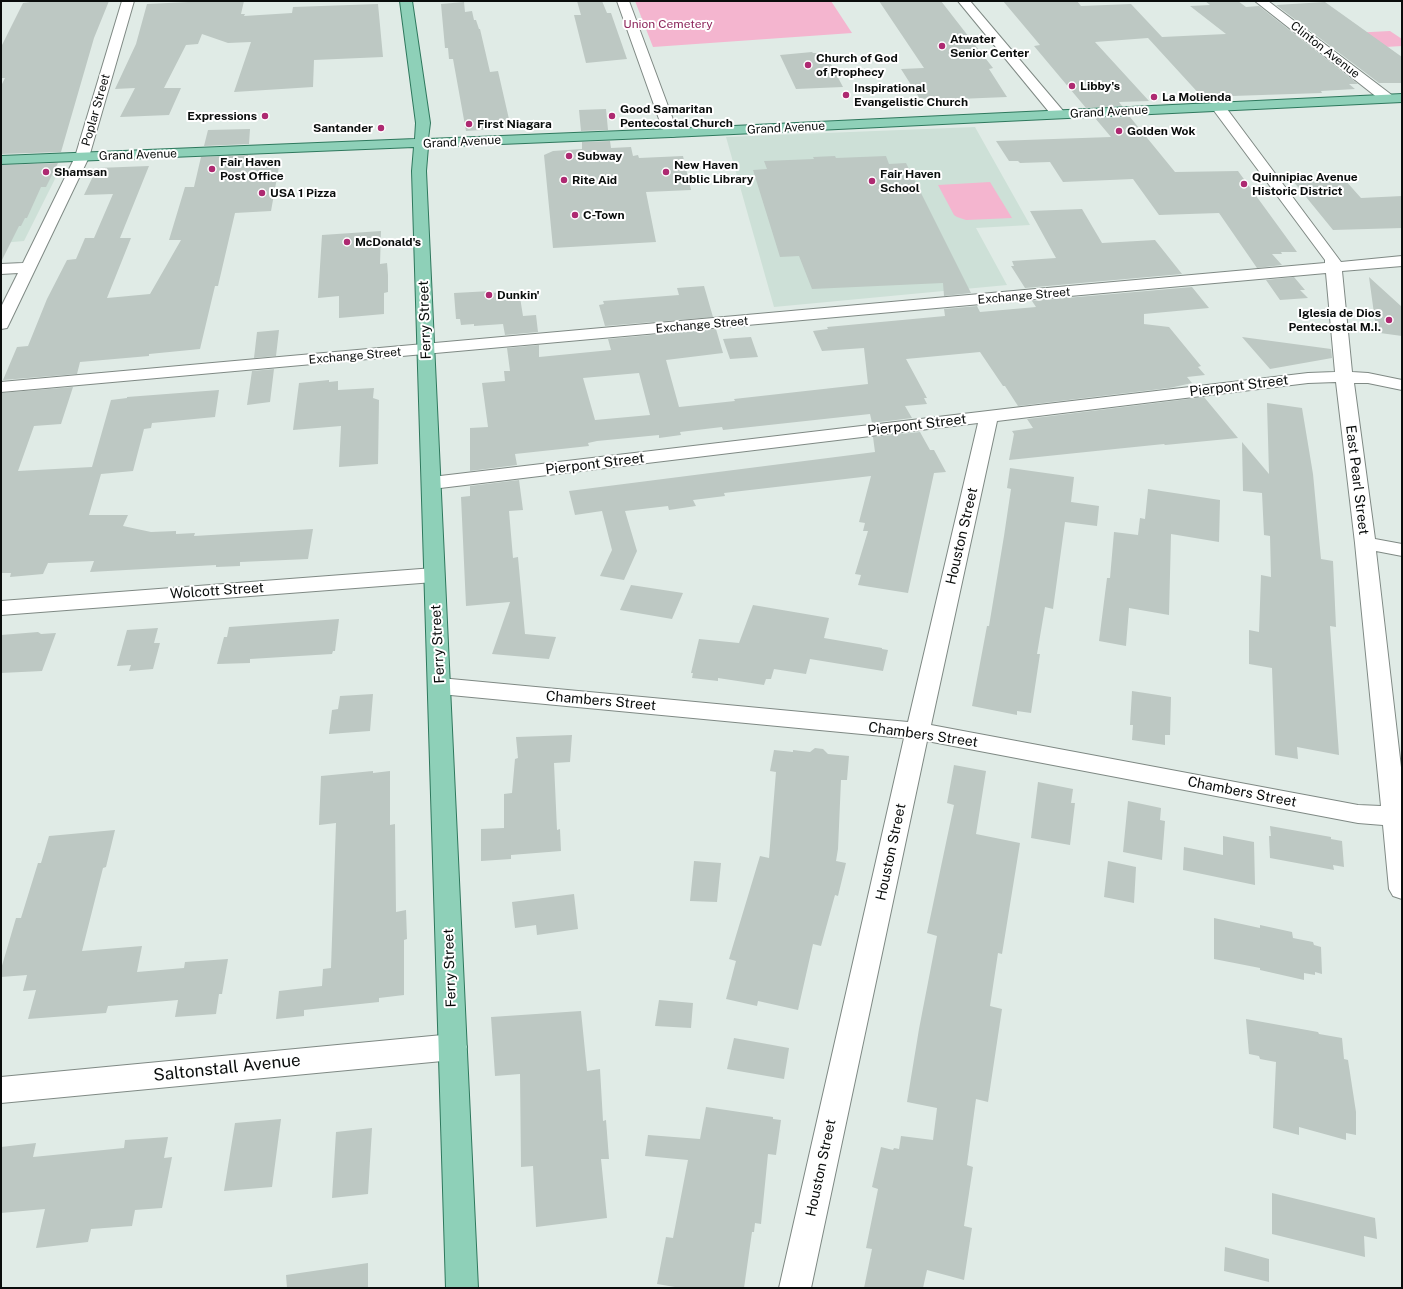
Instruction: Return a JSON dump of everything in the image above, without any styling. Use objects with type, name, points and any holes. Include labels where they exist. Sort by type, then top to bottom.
[{"type":"main road","name":"Ferry Street","points":[[406,1],[423,123],[419,171],[462,1288]]},
{"type":"main road","name":"Grand Avenue","points":[[1,160],[672,133],[1219,108],[1402,98]]},
{"type":"street","name":"Poplar Street","points":[[1,324],[82,157],[128,1]]},
{"type":"street","points":[[623,1],[672,133]]},
{"type":"street","points":[[964,1],[1059,115]]},
{"type":"street","name":"Clinton Avenue","points":[[1261,1],[1388,99]]},
{"type":"street","name":"East Pearl Street","points":[[1219,108],[1333,260],[1344,377],[1398,817],[1402,889]]},
{"type":"street","name":"Exchange Street","points":[[1,387],[426,350],[1402,261]]},
{"type":"street","points":[[1,269],[28,268]]},
{"type":"street","name":"Pierpont Street","points":[[432,483],[1308,378],[1368,378],[1402,386]]},
{"type":"street","name":"Houston Street","points":[[795,1288],[918,731],[990,416]]},
{"type":"street","points":[[1365,543],[1402,550]]},
{"type":"street","name":"Wolcott Street","points":[[1,608],[434,575]]},
{"type":"street","name":"Chambers Street","points":[[440,686],[918,731],[1358,814],[1398,817]]},
{"type":"street","name":"Saltonstall Avenue","points":[[1,1090],[453,1047]]},
{"type":"shaded area","name":"Fair Haven School","points":[[975,127],[1030,225],[976,228],[1007,285],[774,307],[726,137]]},
{"type":"shaded area","points":[[61,167],[24,241],[1,243],[1,169]]},
{"type":"green space","name":"Union Cemetery","points":[[635,1],[831,1],[852,33],[653,47]]},
{"type":"green space","points":[[1390,31],[1402,39],[1402,46],[1352,49],[1333,34]]},
{"type":"green space","points":[[990,182],[1012,218],[966,220],[957,217],[954,215],[938,185]]},
{"type":"building","points":[[37,1],[109,1],[94,38],[61,152],[1,154],[1,86],[5,78],[1,78],[1,47],[23,3]]},
{"type":"building","points":[[244,1],[241,14],[245,14],[244,16],[292,13],[293,7],[378,4],[383,57],[314,60],[313,87],[234,92],[251,42],[228,43],[202,34],[198,44],[186,45],[164,88],[181,88],[169,115],[120,117],[135,88],[115,89],[136,44],[147,4]]},
{"type":"building","points":[[577,1],[602,1],[607,13],[611,13],[627,59],[586,63],[574,15],[581,15]]},
{"type":"building","points":[[879,1],[941,1],[993,68],[989,69],[1007,97],[958,99],[960,102],[935,103],[932,98],[920,99],[901,69],[924,68]]},
{"type":"building","points":[[1003,1],[1077,1],[1081,6],[1131,4],[1162,37],[1226,34],[1190,6],[1210,5],[1205,1],[1238,1],[1246,7],[1259,6],[1358,84],[1349,84],[1355,89],[1321,91],[1322,93],[1202,97],[1148,38],[1095,42],[1149,101],[1119,102],[1122,106],[1086,108],[1034,46],[1040,45]]},
{"type":"building","points":[[464,2],[465,12],[472,11],[474,20],[476,20],[480,29],[490,72],[498,71],[511,128],[466,131],[453,59],[449,59],[448,48],[445,48],[441,4]]},
{"type":"building","points":[[1325,2],[1402,57],[1402,83],[1379,83],[1276,5]]},
{"type":"building","name":"Church of God of Prophecy","points":[[812,52],[825,53],[843,87],[796,89],[780,55]]},
{"type":"building","points":[[606,109],[608,130],[581,131],[579,110]]},
{"type":"building","points":[[1130,117],[1175,172],[1238,171],[1297,252],[1281,252],[1282,254],[1272,254],[1282,265],[1257,268],[1219,213],[1159,215],[1133,179],[1063,182],[1050,162],[1020,163],[1018,161],[1009,161],[996,141],[1111,137],[1095,118]]},
{"type":"building","points":[[250,129],[249,144],[204,146],[208,130]]},
{"type":"building","points":[[610,141],[611,148],[631,147],[633,156],[638,155],[639,158],[683,156],[691,190],[646,192],[656,242],[553,248],[544,155],[553,151],[582,149],[582,142]]},
{"type":"building","points":[[248,155],[247,162],[280,161],[271,211],[235,213],[218,286],[215,286],[200,349],[149,354],[149,356],[80,362],[77,374],[3,380],[17,347],[28,346],[47,299],[67,260],[76,259],[85,238],[94,238],[113,194],[84,195],[97,168],[149,166],[120,238],[131,238],[107,298],[150,294],[181,240],[169,240],[185,187],[194,187],[201,157]]},
{"type":"building","points":[[835,156],[836,158],[886,156],[889,164],[906,163],[971,293],[944,296],[943,283],[812,289],[799,256],[780,257],[753,170],[767,169],[764,161],[814,159],[813,157]]},
{"type":"building","points":[[58,163],[46,187],[41,187],[27,218],[25,218],[21,226],[19,226],[1,262],[1,165]]},
{"type":"building","points":[[1306,179],[1335,179],[1336,181],[1345,180],[1361,198],[1402,196],[1402,228],[1333,230],[1293,181],[1308,181]]},
{"type":"building","points":[[1082,209],[1102,243],[1155,240],[1182,274],[1025,288],[1011,266],[1014,266],[1012,261],[1056,258],[1030,211]]},
{"type":"building","points":[[381,231],[380,264],[387,263],[388,275],[388,292],[384,293],[384,314],[339,318],[339,296],[318,298],[322,235]]},
{"type":"building","points":[[1294,277],[1305,290],[1300,290],[1308,298],[1280,300],[1266,280]]},
{"type":"building","points":[[1369,277],[1402,307],[1402,336],[1380,333],[1379,328],[1376,328]]},
{"type":"building","points":[[704,286],[713,317],[605,326],[599,305],[604,304],[603,301],[679,295],[677,288]]},
{"type":"building","points":[[1192,287],[1209,308],[1144,314],[1144,324],[1169,327],[1201,366],[1198,367],[1205,375],[1187,377],[1192,383],[1174,387],[1177,387],[1018,406],[980,352],[906,359],[927,398],[924,398],[927,404],[905,406],[912,418],[872,423],[870,414],[723,430],[722,427],[680,432],[681,435],[659,438],[659,435],[597,441],[588,443],[589,446],[515,454],[517,465],[470,471],[470,428],[488,427],[482,383],[505,381],[504,371],[510,371],[507,348],[539,345],[539,357],[611,350],[608,339],[716,329],[723,353],[666,360],[679,407],[735,401],[734,399],[868,384],[864,348],[822,351],[813,331],[828,329],[827,327],[945,316],[944,309],[977,306],[980,312],[1036,307],[1032,301]],"holes":[[[639,373],[650,415],[595,420],[583,378]]]},
{"type":"building","points":[[491,291],[491,293],[519,291],[523,316],[536,315],[538,332],[505,335],[503,324],[474,326],[474,324],[461,325],[460,319],[456,319],[454,293]]},
{"type":"building","points":[[279,330],[276,356],[254,358],[257,332]]},
{"type":"building","points":[[751,337],[758,357],[730,359],[723,339]]},
{"type":"building","points":[[1242,337],[1331,349],[1332,358],[1270,369]]},
{"type":"building","points":[[274,369],[270,402],[247,405],[252,371]]},
{"type":"building","points":[[329,380],[329,382],[338,381],[338,390],[374,388],[373,398],[379,400],[378,464],[339,467],[341,426],[293,430],[299,383]]},
{"type":"building","points":[[73,387],[61,424],[34,426],[18,471],[92,467],[111,400],[127,397],[219,390],[215,417],[152,423],[151,428],[144,429],[133,471],[101,474],[89,515],[128,515],[123,526],[151,532],[176,531],[176,534],[195,533],[194,536],[313,529],[308,559],[240,562],[240,566],[216,567],[216,565],[90,572],[94,561],[48,563],[43,574],[10,577],[11,573],[1,573],[1,393]]},
{"type":"building","points":[[1204,397],[1238,438],[1009,460],[1014,434],[1012,431],[1033,428],[1027,419]]},
{"type":"building","points":[[1267,403],[1302,408],[1313,474],[1321,559],[1333,561],[1336,627],[1330,626],[1339,755],[1297,747],[1298,759],[1275,755],[1272,668],[1249,664],[1249,630],[1259,632],[1261,575],[1271,577],[1270,536],[1264,535],[1262,493],[1243,491],[1242,442],[1269,474]]},
{"type":"building","points":[[920,432],[930,450],[934,450],[946,472],[934,473],[908,593],[858,585],[861,575],[855,574],[868,531],[863,531],[865,523],[859,522],[871,476],[724,493],[725,496],[693,500],[696,506],[669,510],[668,506],[625,511],[637,551],[624,580],[600,576],[612,550],[602,511],[575,515],[569,491],[875,452],[873,437]]},
{"type":"building","points":[[1010,468],[1074,477],[1071,502],[1099,506],[1097,526],[1065,522],[1053,609],[1045,607],[1037,654],[1040,654],[1031,713],[1017,711],[1017,715],[972,706],[987,626],[989,626],[1004,536],[1011,489],[1007,488]]},
{"type":"building","points":[[519,480],[523,510],[509,511],[513,558],[518,557],[525,634],[556,637],[549,659],[492,654],[510,602],[466,606],[461,497],[470,496],[470,486]]},
{"type":"building","points":[[1148,489],[1220,500],[1219,542],[1171,534],[1169,615],[1129,608],[1126,646],[1099,641],[1107,578],[1110,578],[1114,532],[1138,535],[1140,518],[1145,519]]},
{"type":"building","points":[[631,585],[683,593],[672,619],[620,610]]},
{"type":"building","points":[[753,605],[829,618],[824,638],[888,650],[883,671],[810,659],[806,674],[774,669],[771,679],[766,679],[764,685],[718,678],[718,681],[692,678],[693,673],[691,673],[699,639],[739,643]]},
{"type":"building","points":[[339,619],[335,651],[333,651],[332,654],[250,659],[250,663],[217,664],[224,637],[227,637],[229,627]]},
{"type":"building","points":[[158,628],[154,643],[160,643],[153,669],[129,671],[131,665],[117,666],[127,630]]},
{"type":"building","points":[[38,632],[41,634],[56,633],[42,671],[1,673],[1,635]]},
{"type":"building","points":[[1132,691],[1171,697],[1170,735],[1165,735],[1165,745],[1132,740],[1133,725],[1130,725]]},
{"type":"building","points":[[373,694],[370,731],[329,734],[332,710],[338,709],[340,696]]},
{"type":"building","points":[[572,735],[570,762],[554,763],[557,830],[560,829],[561,851],[511,855],[511,859],[481,861],[481,829],[504,828],[504,794],[512,793],[515,759],[518,758],[516,737]]},
{"type":"building","points":[[815,748],[823,749],[828,754],[849,756],[847,780],[841,780],[838,849],[836,861],[846,863],[838,896],[835,895],[821,946],[813,944],[798,1010],[758,1001],[757,1006],[726,999],[736,961],[729,959],[760,856],[769,858],[776,772],[770,771],[774,750],[810,752]]},
{"type":"building","points":[[954,765],[986,771],[976,834],[1020,843],[1002,954],[998,953],[990,1006],[1002,1009],[988,1102],[976,1099],[967,1165],[973,1167],[964,1226],[972,1228],[964,1280],[927,1270],[923,1288],[864,1288],[872,1249],[866,1248],[878,1189],[872,1187],[881,1147],[893,1150],[894,1148],[899,1149],[901,1136],[933,1140],[937,1108],[907,1102],[937,936],[927,933],[954,805],[947,803]]},
{"type":"building","points":[[373,771],[373,773],[390,771],[390,825],[395,824],[396,912],[406,910],[407,939],[404,940],[404,995],[379,998],[379,1002],[304,1010],[304,1016],[276,1019],[279,991],[322,986],[323,969],[331,968],[336,823],[319,825],[321,776]]},
{"type":"building","points":[[1038,782],[1073,789],[1071,803],[1075,803],[1070,845],[1031,838]]},
{"type":"building","points":[[1128,801],[1161,808],[1160,820],[1165,821],[1162,860],[1123,852]]},
{"type":"building","points":[[1270,826],[1331,837],[1331,839],[1342,841],[1344,867],[1333,865],[1334,870],[1270,858]]},
{"type":"building","points":[[115,830],[106,867],[103,868],[82,951],[142,946],[137,972],[184,968],[185,962],[228,959],[222,994],[219,994],[216,1014],[175,1017],[178,1000],[108,1006],[106,1013],[28,1019],[36,990],[23,991],[27,975],[1,977],[1,969],[16,918],[21,918],[38,863],[41,863],[49,836]]},
{"type":"building","points":[[1223,836],[1254,842],[1255,885],[1183,870],[1184,847],[1223,855]]},
{"type":"building","points":[[694,861],[721,863],[717,902],[690,901]]},
{"type":"building","points":[[1108,861],[1136,867],[1134,903],[1104,897]]},
{"type":"building","points":[[574,894],[578,929],[537,935],[536,925],[515,928],[512,902]]},
{"type":"building","points":[[1214,918],[1260,928],[1260,925],[1292,932],[1293,938],[1313,942],[1314,945],[1321,947],[1322,974],[1315,972],[1315,975],[1304,973],[1304,980],[1260,970],[1260,968],[1214,959]]},
{"type":"building","points":[[659,1000],[693,1003],[691,1028],[655,1026]]},
{"type":"building","points":[[581,1011],[587,1071],[600,1069],[603,1121],[606,1120],[609,1159],[601,1159],[607,1218],[536,1227],[533,1166],[521,1167],[520,1074],[495,1076],[491,1017]]},
{"type":"building","points":[[1246,1019],[1318,1032],[1319,1034],[1342,1038],[1344,1059],[1348,1060],[1356,1112],[1356,1135],[1346,1133],[1346,1140],[1299,1127],[1299,1135],[1273,1128],[1276,1062],[1260,1059],[1259,1056],[1249,1054]]},
{"type":"building","points":[[734,1038],[789,1048],[784,1079],[727,1069]]},
{"type":"building","points":[[706,1107],[773,1117],[773,1119],[781,1120],[776,1155],[768,1154],[761,1224],[755,1223],[754,1232],[752,1232],[744,1288],[681,1288],[657,1284],[666,1237],[673,1238],[688,1160],[645,1156],[648,1135],[700,1139]]},
{"type":"building","points":[[281,1119],[272,1187],[224,1191],[235,1123]]},
{"type":"building","points":[[372,1128],[368,1194],[332,1198],[336,1132]]},
{"type":"building","points":[[168,1137],[164,1158],[172,1157],[162,1208],[135,1210],[132,1226],[91,1229],[88,1242],[36,1248],[45,1209],[1,1213],[1,1147],[36,1143],[33,1157],[124,1148],[125,1140]]},
{"type":"building","points":[[1272,1193],[1375,1218],[1377,1239],[1364,1236],[1365,1257],[1272,1234]]},
{"type":"building","points":[[1225,1247],[1269,1259],[1269,1282],[1224,1271]]},
{"type":"building","points":[[368,1263],[368,1288],[287,1288],[286,1275]]},
{"type":"place","name":"Atwater Senior Center","points":[[942,46]]},
{"type":"place","name":"Church of God of Prophecy","points":[[808,65]]},
{"type":"place","name":"Libby's","points":[[1072,86]]},
{"type":"place","name":"Inspirational Evangelistic Church","points":[[846,95]]},
{"type":"place","name":"La Molienda","points":[[1154,97]]},
{"type":"place","name":"Expressions","points":[[265,116]]},
{"type":"place","name":"Good Samaritan Pentecostal Church","points":[[612,116]]},
{"type":"place","name":"First Niagara","points":[[469,124]]},
{"type":"place","name":"Santander","points":[[381,128]]},
{"type":"place","name":"Golden Wok","points":[[1119,131]]},
{"type":"place","name":"Subway","points":[[569,156]]},
{"type":"place","name":"Fair Haven Post Office","points":[[212,169]]},
{"type":"place","name":"Shamsan","points":[[46,172]]},
{"type":"place","name":"New Haven Public Library","points":[[666,172]]},
{"type":"place","name":"Rite Aid","points":[[564,180]]},
{"type":"place","name":"Fair Haven School","points":[[872,181]]},
{"type":"place","name":"Quinnipiac Avenue Historic District","points":[[1244,184]]},
{"type":"place","name":"USA 1 Pizza","points":[[262,193]]},
{"type":"place","name":"C-Town","points":[[575,215]]},
{"type":"place","name":"McDonald's","points":[[347,242]]},
{"type":"place","name":"Dunkin'","points":[[489,295]]},
{"type":"place","name":"Iglesia de Dios Pentecostal M.I.","points":[[1389,320]]}]
